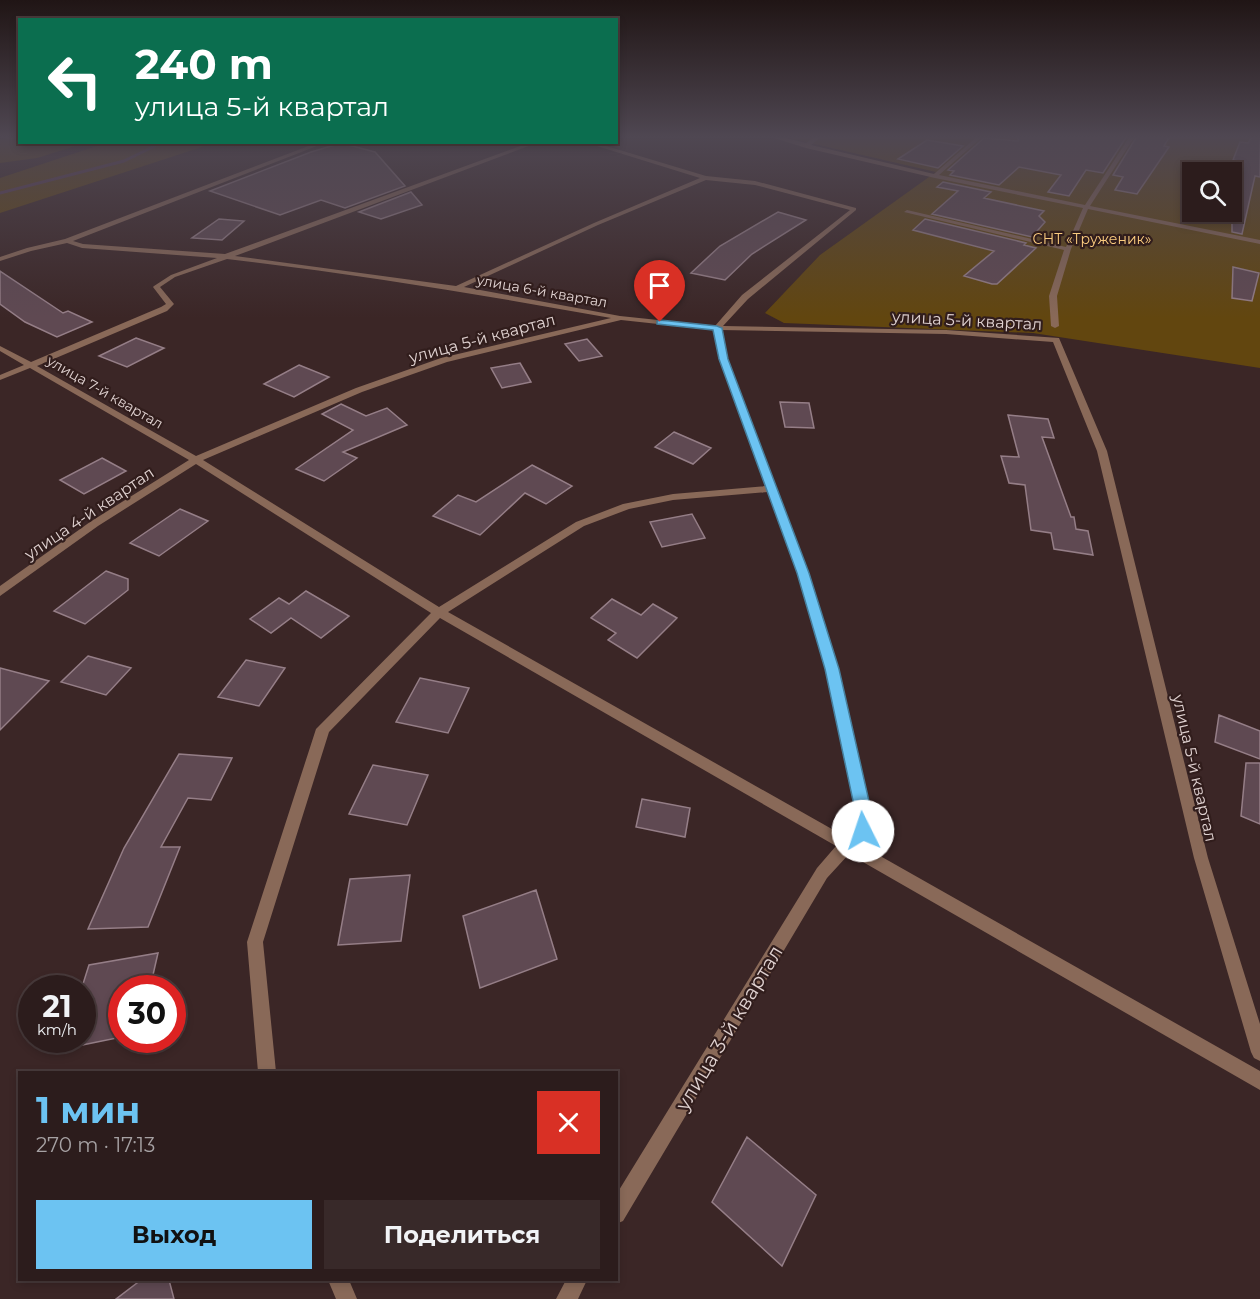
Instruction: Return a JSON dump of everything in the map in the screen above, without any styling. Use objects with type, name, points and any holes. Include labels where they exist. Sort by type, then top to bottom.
[{"type":"street","points":[[0,260],[28,249],[67,241],[183,197]]},
{"type":"street","points":[[0,378],[164,309],[170,304],[156,287],[162,282],[222,256],[386,197]]},
{"type":"street","name":"улица 6-й квартал","points":[[457,288],[661,197]]},
{"type":"street","points":[[717,328],[745,297],[854,209],[807,197]]},
{"type":"street","points":[[1035,197],[1260,242]]},
{"type":"street","points":[[1055,326],[1053,297],[1068,249],[1093,197]]},
{"type":"street","points":[[907,212],[1068,249]]},
{"type":"street","points":[[67,241],[82,246],[222,256],[457,288]]},
{"type":"street","name":"улица 6-й квартал","points":[[457,288],[621,318]]},
{"type":"street","name":"улица 5-й квартал","points":[[196,460],[359,390],[444,360],[621,318],[717,328],[946,332],[1056,340],[1102,451],[1201,858],[1260,1052]]},
{"type":"street","name":"улица 3-й квартал","points":[[618,1211],[822,873],[863,831],[863,810],[832,669],[803,573],[723,359],[717,328]]},
{"type":"street","name":"улица 7-й квартал","points":[[0,348],[196,460],[439,612],[1260,1081]]},
{"type":"street","name":"улица 4-й квартал","points":[[0,592],[94,524],[196,460]]},
{"type":"street","points":[[267,1071],[255,942],[323,729],[439,612],[580,524],[627,507],[673,497],[770,489]]},
{"type":"street","points":[[338,1281],[347,1299]]},
{"type":"street","points":[[566,1299],[576,1281]]},
{"type":"green space","points":[[0,197],[50,197],[0,213]]},
{"type":"green space","name":"СНТ «Труженик»","points":[[902,197],[1182,197],[1182,222],[1242,222],[1242,197],[1260,197],[1260,368],[1033,333],[784,323],[765,313],[820,255]]},
{"type":"building","points":[[226,197],[376,197],[345,208],[321,200],[280,215]]},
{"type":"building","points":[[399,197],[415,197],[422,205],[381,219],[359,212]]},
{"type":"building","points":[[952,197],[986,197],[984,198],[1044,211],[1039,216],[1045,222],[1032,237],[932,214]]},
{"type":"building","points":[[1242,197],[1250,197],[1242,234],[1232,232],[1232,222],[1242,222]]},
{"type":"building","points":[[778,212],[806,220],[752,254],[725,280],[691,273],[720,246]]},
{"type":"building","points":[[219,219],[244,221],[222,240],[192,238]]},
{"type":"building","points":[[925,219],[1026,243],[1024,245],[1036,248],[997,284],[992,284],[964,276],[994,251],[913,230]]},
{"type":"building","points":[[1233,267],[1259,273],[1252,301],[1232,298]]},
{"type":"building","points":[[0,271],[63,313],[68,311],[92,322],[57,337],[25,322],[0,304]]},
{"type":"building","points":[[136,338],[164,348],[127,367],[99,356]]},
{"type":"building","points":[[587,339],[602,356],[579,361],[565,344]]},
{"type":"building","points":[[520,363],[531,382],[502,388],[491,368]]},
{"type":"building","points":[[299,365],[329,377],[294,397],[264,384]]},
{"type":"building","points":[[780,402],[809,403],[814,428],[785,427]]},
{"type":"building","points":[[341,404],[366,416],[387,408],[407,425],[343,452],[357,458],[324,481],[296,469],[353,430],[322,414]]},
{"type":"building","points":[[1008,415],[1048,419],[1054,438],[1042,437],[1071,517],[1074,517],[1076,529],[1088,531],[1093,555],[1054,549],[1051,533],[1031,530],[1025,485],[1009,483],[1001,456],[1019,457]]},
{"type":"building","points":[[674,432],[711,448],[693,464],[655,447]]},
{"type":"building","points":[[102,458],[126,471],[84,494],[60,480]]},
{"type":"building","points":[[532,465],[572,486],[546,504],[525,493],[480,535],[433,516],[458,495],[476,502]]},
{"type":"building","points":[[180,509],[208,521],[159,556],[130,543]]},
{"type":"building","points":[[692,514],[705,538],[662,547],[650,522]]},
{"type":"building","points":[[106,571],[128,579],[128,590],[85,624],[54,611]]},
{"type":"building","points":[[306,591],[349,616],[321,638],[291,618],[271,633],[250,619],[279,598],[289,604]]},
{"type":"building","points":[[612,599],[641,615],[653,604],[677,618],[637,658],[608,640],[616,633],[591,618]]},
{"type":"building","points":[[88,656],[131,668],[106,695],[61,682]]},
{"type":"building","points":[[246,660],[285,668],[259,706],[218,697]]},
{"type":"building","points":[[0,668],[49,681],[0,730]]},
{"type":"building","points":[[420,678],[469,688],[448,733],[396,722]]},
{"type":"building","points":[[1219,715],[1260,731],[1260,759],[1215,742]]},
{"type":"building","points":[[179,754],[232,758],[211,800],[188,798],[161,847],[180,847],[148,927],[88,929],[124,848]]},
{"type":"building","points":[[1246,763],[1260,763],[1260,824],[1241,816]]},
{"type":"building","points":[[373,765],[428,775],[407,825],[349,814]]},
{"type":"building","points":[[642,799],[690,808],[685,837],[636,827]]},
{"type":"building","points":[[410,875],[401,941],[338,945],[350,879]]},
{"type":"building","points":[[536,890],[557,959],[480,988],[463,916]]},
{"type":"building","points":[[158,953],[153,975],[108,975],[108,1040],[96,1042],[96,975],[86,975],[89,965]]},
{"type":"building","points":[[747,1137],[816,1195],[782,1266],[712,1202]]},
{"type":"building","points":[[140,1281],[169,1281],[174,1299],[116,1299]]},
{"type":"route","points":[[660,322],[717,328],[723,359],[803,573],[832,669],[863,810],[863,831]]}]
